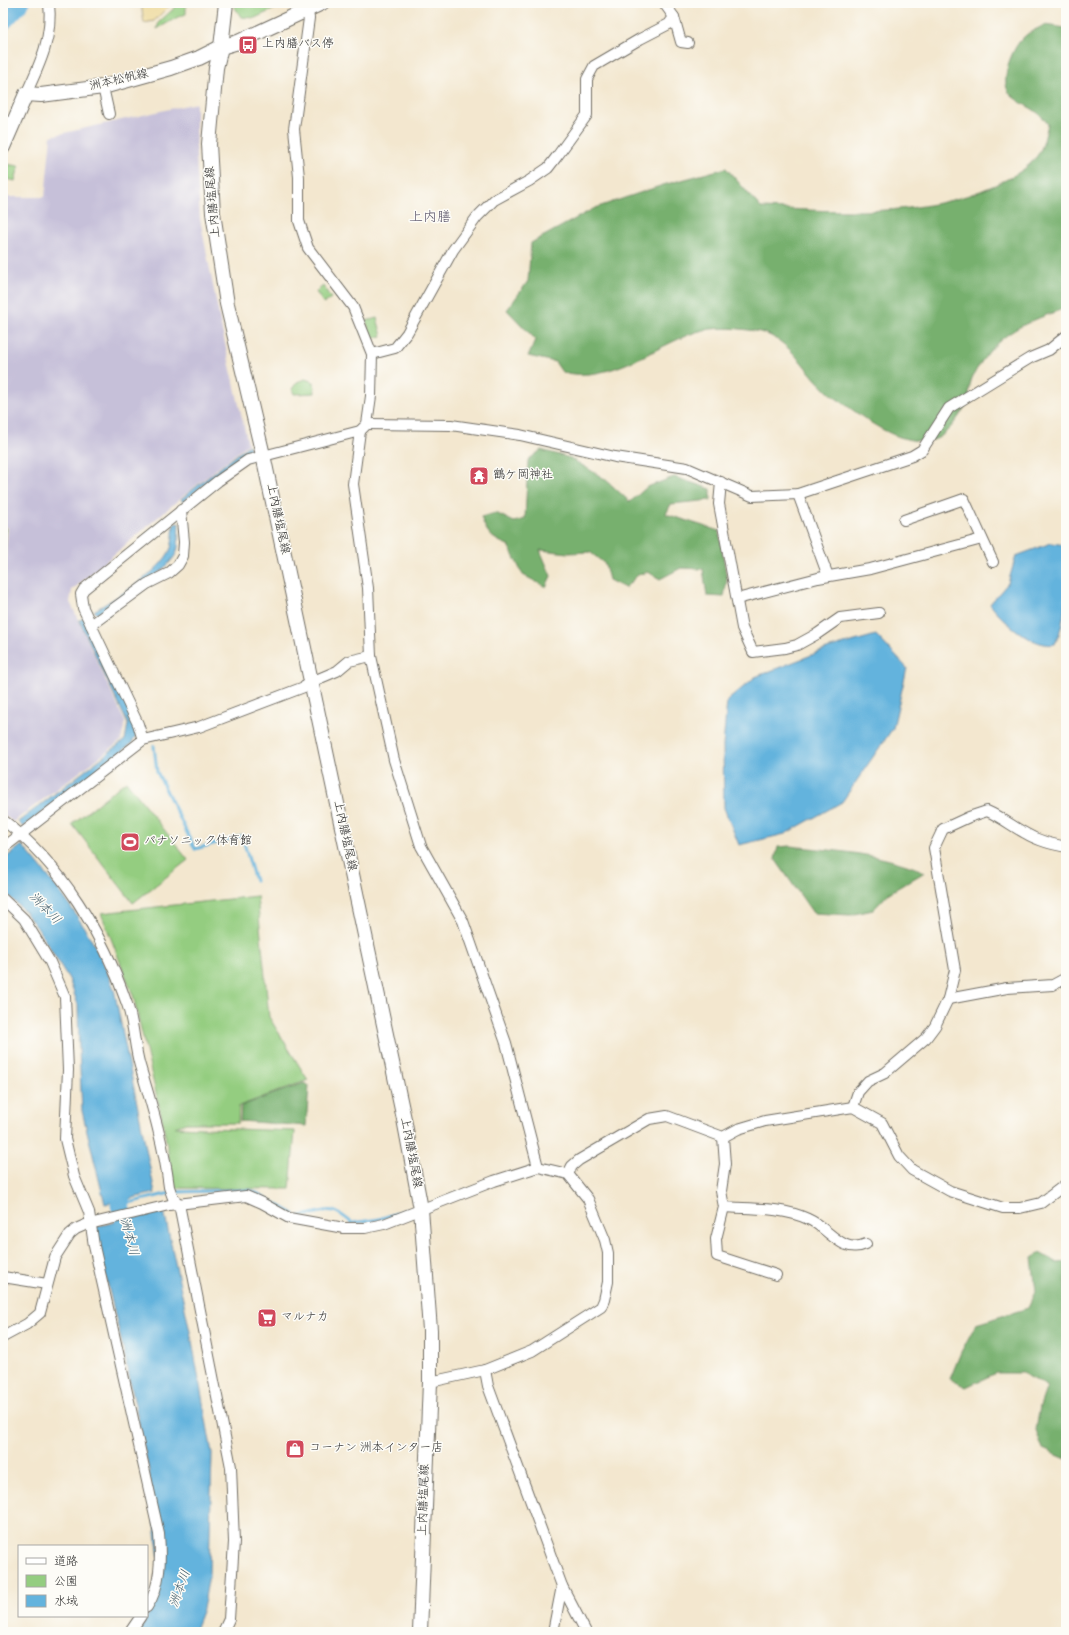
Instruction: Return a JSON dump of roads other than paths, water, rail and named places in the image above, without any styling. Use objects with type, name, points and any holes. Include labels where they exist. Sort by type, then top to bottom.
[{"type":"main road","points":[[221,47],[226,3]]},
{"type":"main road","name":"洲本松帆線","points":[[26,94],[40,95],[103,87],[171,68],[199,58],[221,47],[238,42],[308,6],[322,3]]},
{"type":"main road","name":"上内膳塩尾線","points":[[221,47],[216,68],[209,144],[213,213],[227,304],[263,455],[402,1111],[421,1209],[430,1330],[430,1382],[420,1632]]},
{"type":"main road","points":[[3,147],[26,94]]},
{"type":"street","points":[[26,94],[43,57],[50,30],[49,3]]},
{"type":"street","points":[[664,3],[674,17],[681,42],[688,43]]},
{"type":"street","points":[[143,740],[138,724],[91,625],[81,601],[80,594],[84,589],[181,510],[248,460],[360,431],[367,424],[371,396],[372,354],[353,307],[308,248],[299,221],[300,177],[294,129],[309,18],[308,6]]},
{"type":"street","points":[[372,354],[395,348],[407,333],[453,250],[478,217],[494,200],[529,181],[548,168],[587,115],[587,79],[594,66],[640,39],[670,24],[674,17]]},
{"type":"street","points":[[103,87],[109,114]]},
{"type":"street","points":[[367,424],[452,425],[520,436],[615,457],[687,468],[752,496],[798,494],[917,453],[922,450],[949,408],[1030,358],[1049,350],[1066,336]]},
{"type":"street","points":[[360,431],[353,484],[368,588],[371,656],[394,760],[421,846],[463,921],[506,1043],[538,1167]]},
{"type":"street","points":[[721,482],[719,504],[742,628],[753,652],[797,645],[817,634],[840,618],[878,613]]},
{"type":"street","points":[[798,494],[828,576]]},
{"type":"street","points":[[904,520],[964,499],[993,562]]},
{"type":"street","points":[[91,625],[147,584],[169,573],[178,565],[183,556],[184,542],[181,510]]},
{"type":"street","points":[[737,599],[828,576],[870,569],[982,539]]},
{"type":"street","points":[[3,848],[143,740],[199,727],[304,688],[311,682],[337,672],[349,661],[371,656]]},
{"type":"street","points":[[853,1107],[858,1092],[868,1081],[885,1073],[926,1038],[935,1026],[948,999],[956,970],[934,848],[943,829],[969,817],[988,811],[1005,819],[1025,834],[1047,843],[1066,847]]},
{"type":"street","points":[[3,820],[45,858],[84,911],[110,960],[128,1005],[140,1064],[154,1108],[169,1187],[174,1202],[231,1467],[234,1542],[229,1619],[223,1632]]},
{"type":"street","points":[[3,899],[24,920],[50,962],[65,997],[68,1070],[65,1139],[74,1176],[93,1223],[159,1534],[159,1569],[156,1586],[148,1605]]},
{"type":"street","points":[[948,999],[1007,988],[1053,985],[1066,978]]},
{"type":"street","points":[[568,1174],[572,1166],[579,1160],[649,1119],[667,1116],[723,1137],[738,1129],[765,1121],[853,1107],[882,1123],[899,1156],[912,1170],[950,1191],[1003,1208],[1020,1208],[1041,1203],[1066,1184]]},
{"type":"street","points":[[723,1137],[726,1164],[721,1191],[724,1207],[716,1240],[717,1256],[776,1275]]},
{"type":"street","points":[[3,1337],[27,1324],[40,1313],[55,1257],[70,1234],[76,1229],[93,1223],[174,1202],[246,1196],[262,1202],[289,1218],[344,1228],[365,1228],[384,1224],[494,1181],[538,1167],[568,1174],[588,1199],[604,1240],[609,1268],[604,1300],[596,1311],[532,1351],[485,1370],[430,1382]]},
{"type":"street","points":[[724,1207],[756,1207],[788,1213],[815,1223],[846,1247],[859,1248],[866,1244]]},
{"type":"street","points":[[3,1277],[47,1284]]},
{"type":"street","points":[[485,1370],[488,1386],[562,1586],[586,1632]]},
{"type":"street","points":[[553,1632],[562,1586]]},
{"type":"street","points":[[130,1632],[140,1617]]},
{"type":"water","points":[[249,445],[251,451],[222,470],[183,502],[181,499]]},
{"type":"water","points":[[179,523],[177,550],[170,562],[151,579],[97,614],[94,611],[137,584],[158,566],[166,557],[171,548],[174,524]]},
{"type":"water","points":[[1051,543],[1066,545],[1066,596],[1063,621],[1055,644],[1047,644],[1028,638],[1019,632],[1002,618],[990,604],[1008,583],[1016,556]]},
{"type":"water","points":[[85,618],[136,724],[136,736],[131,744],[23,827],[18,822],[125,740],[128,724],[79,620]]},
{"type":"water","points":[[876,635],[907,668],[893,728],[842,802],[785,834],[739,845],[724,808],[723,746],[727,701],[755,677],[827,649]]},
{"type":"water","points":[[22,845],[75,913],[106,968],[114,989],[155,1193],[105,1204],[82,1111],[78,1005],[69,979],[38,929],[25,912],[3,890],[3,860]]},
{"type":"water","points":[[164,1211],[192,1341],[212,1453],[209,1575],[203,1609],[194,1632],[140,1632],[152,1607],[161,1577],[149,1471],[124,1352],[94,1227]]},
{"type":"waterway","points":[[3,21],[20,3]]},
{"type":"waterway","points":[[154,746],[157,772],[195,849],[242,836],[255,881]]},
{"type":"waterway","name":"洲本川","points":[[124,1176],[120,1205],[128,1236]]},
{"type":"waterway","points":[[120,1205],[175,1192],[246,1190],[255,1192],[294,1214]]},
{"type":"waterway","points":[[300,1216],[327,1210],[337,1212],[352,1223],[379,1219],[407,1210]]},
{"type":"place","name":"上内膳バス停","points":[[248,45]]},
{"type":"place","name":"鶴ケ岡神社","points":[[479,476]]},
{"type":"place","name":"パナソニック体育館","points":[[130,842]]},
{"type":"place","name":"マルナカ","points":[[267,1318]]},
{"type":"place","name":"コーナン 洲本インター店","points":[[295,1449]]},
{"type":"district","name":"上内膳","points":[[430,218]]}]
